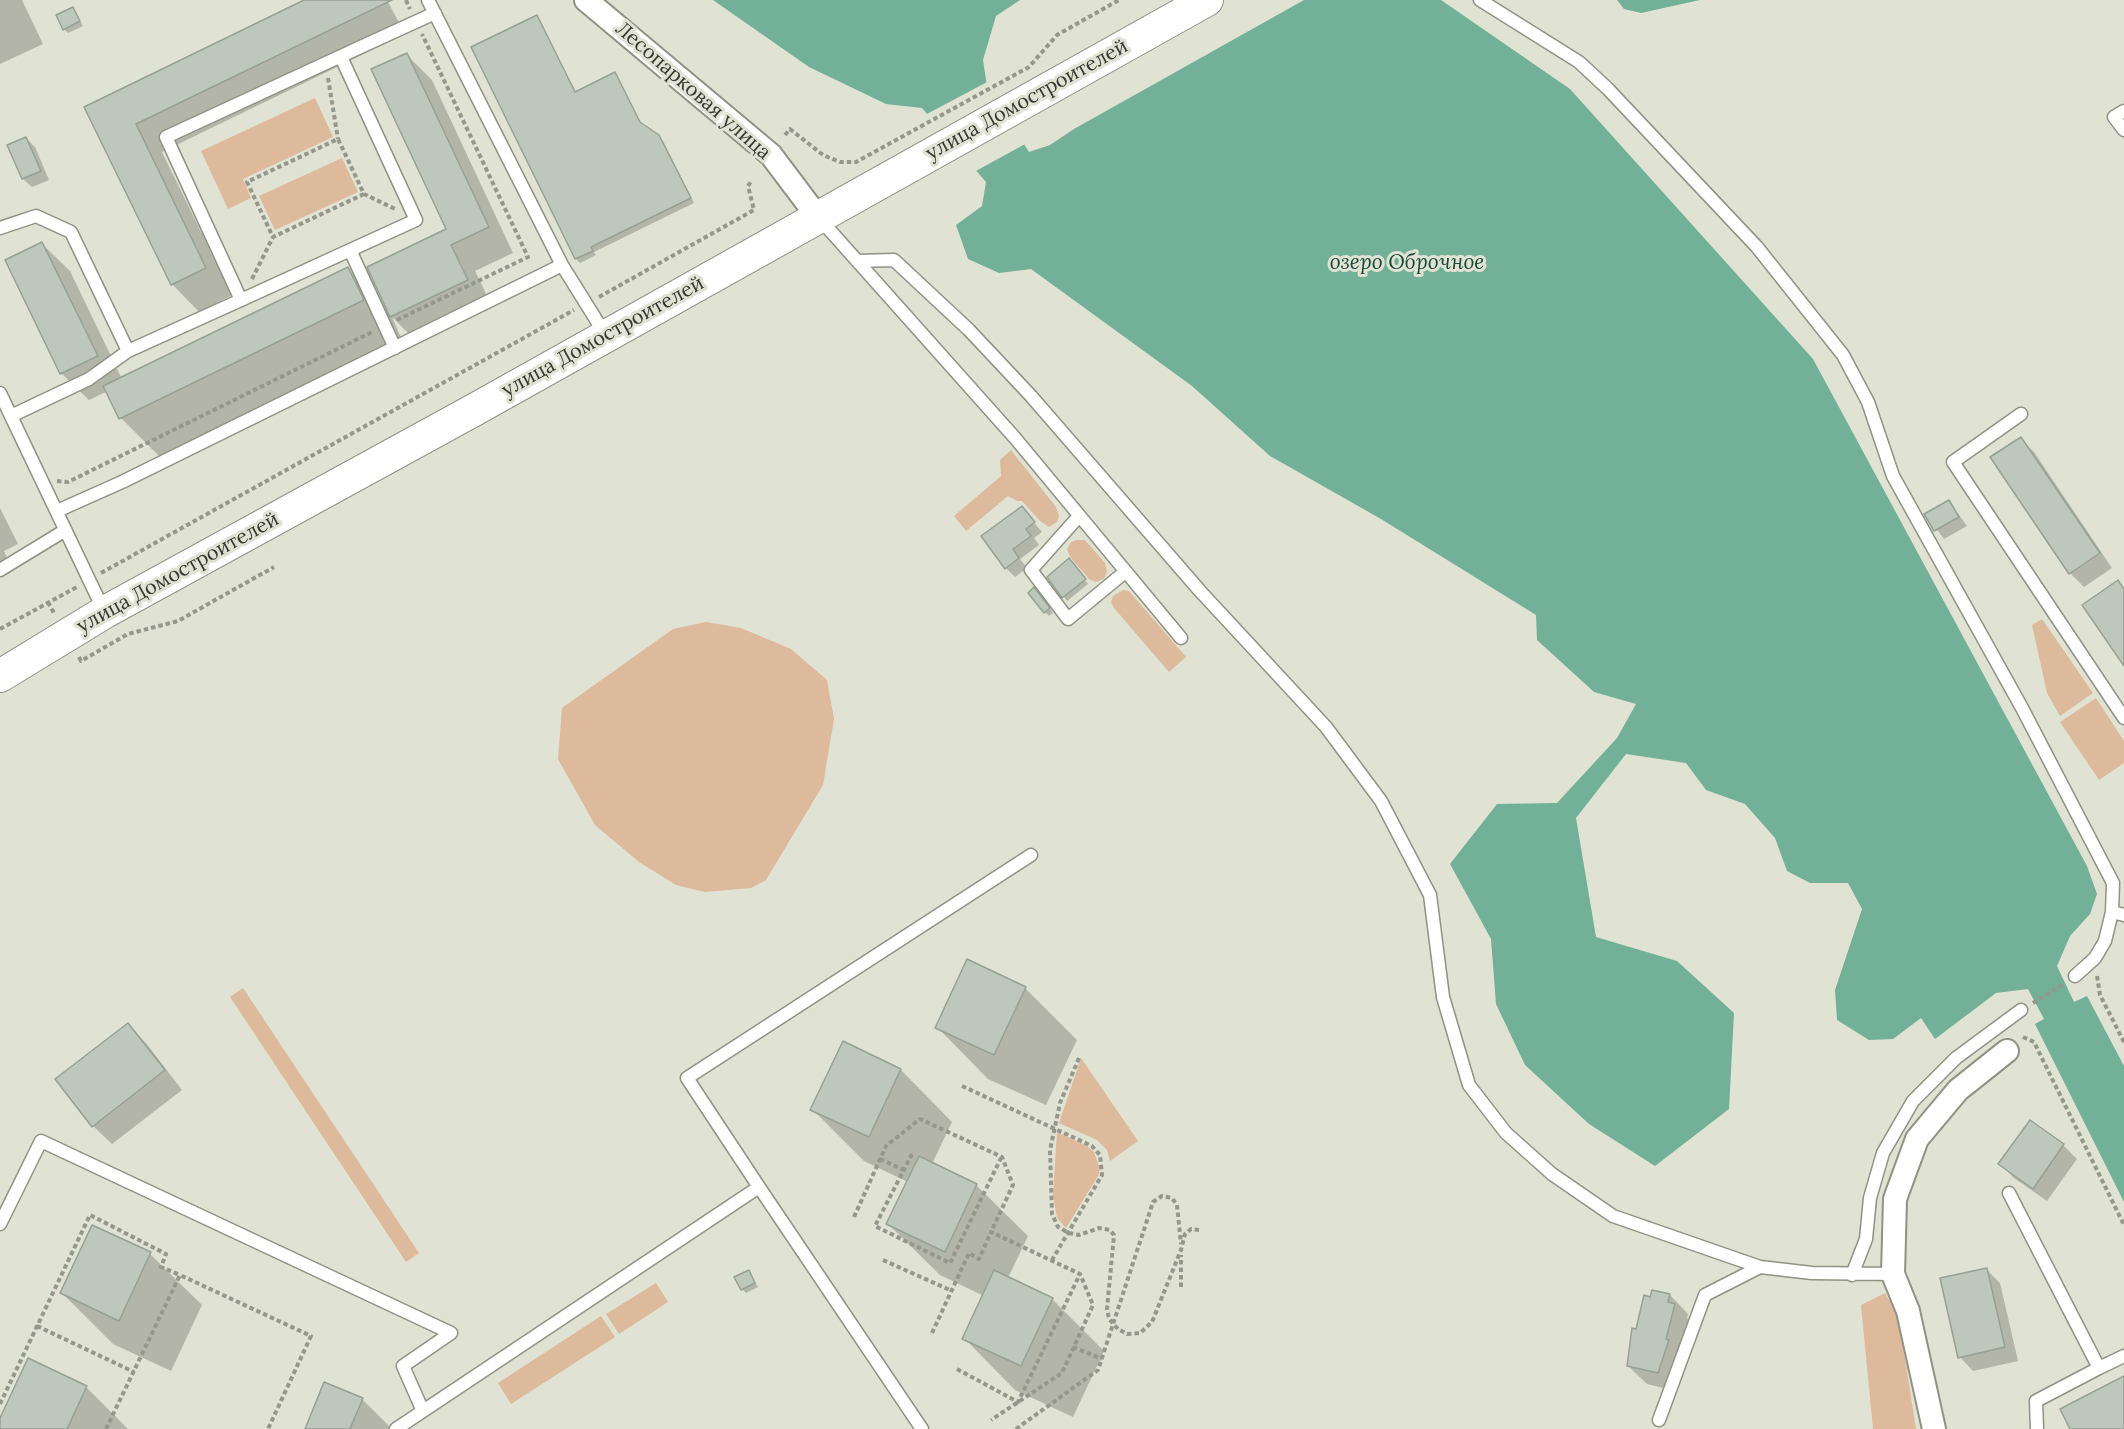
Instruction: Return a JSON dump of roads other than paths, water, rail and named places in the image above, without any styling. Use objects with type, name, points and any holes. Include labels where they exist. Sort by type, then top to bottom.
[{"type":"main road","name":"улица Домостроителей","points":[[0,676],[105,612],[907,168],[1038,79],[1207,0]]},
{"type":"street","name":"Лесопарковая улица","points":[[586,0],[771,155],[818,216]]},
{"type":"street","points":[[1934,1429],[1908,1311],[1893,1274],[1895,1199],[1917,1139],[1958,1090],[2013,1043]]},
{"type":"lane","points":[[428,0],[562,265],[584,305],[606,335]]},
{"type":"lane","points":[[1480,0],[1579,62],[1608,89],[1757,248],[1843,355],[1868,402],[1893,476],[2022,708],[2113,883],[2118,914],[2095,958],[2071,979]]},
{"type":"lane","points":[[241,300],[166,137],[435,14]]},
{"type":"lane","points":[[11,416],[89,379],[128,351],[416,220],[341,57]]},
{"type":"lane","points":[[2124,111],[2115,117],[2124,130]]},
{"type":"lane","points":[[0,228],[36,216],[71,232],[128,351]]},
{"type":"lane","points":[[818,216],[1015,438],[1181,638]]},
{"type":"lane","points":[[350,250],[396,348]]},
{"type":"lane","points":[[857,261],[894,261],[969,330],[1031,396],[1200,591],[1326,727],[1381,801],[1430,895],[1443,997],[1469,1085],[1506,1132],[1552,1174],[1613,1216],[1760,1267],[1852,1275],[1893,1274]]},
{"type":"lane","points":[[57,511],[132,477],[562,265]]},
{"type":"lane","points":[[0,393],[57,511],[64,531],[105,612]]},
{"type":"lane","points":[[2020,414],[1953,462],[2124,718]]},
{"type":"lane","points":[[1079,516],[1031,570],[1068,619],[1125,572]]},
{"type":"lane","points":[[0,570],[64,531]]},
{"type":"lane","points":[[922,1429],[687,1078],[1031,855]]},
{"type":"lane","points":[[1852,1275],[1866,1239],[1870,1198],[1883,1153],[1913,1101],[1956,1058],[2024,1008]]},
{"type":"lane","points":[[0,1224],[41,1141],[451,1333],[403,1366],[422,1409]]},
{"type":"lane","points":[[396,1429],[422,1409],[759,1187]]},
{"type":"lane","points":[[2009,1193],[2099,1368]]},
{"type":"lane","points":[[1659,1420],[1705,1295],[1760,1267]]},
{"type":"lane","points":[[2037,1429],[2036,1401],[2124,1356]]},
{"type":"water","name":"озеро Оброчное","points":[[713,0],[1020,0],[996,16],[983,60],[987,86],[1029,152],[1050,145],[1074,129],[1304,0],[1441,0],[1570,89],[1813,359],[2087,866],[2097,894],[2090,914],[2070,936],[2057,966],[2074,1002],[2087,996],[2124,1066],[2124,1202],[2035,1024],[2044,1019],[2028,989],[1996,993],[1935,1039],[1921,1018],[1893,1039],[1869,1040],[1837,1020],[1835,990],[1862,909],[1848,883],[1810,883],[1787,871],[1775,838],[1745,804],[1706,790],[1686,763],[1626,754],[1576,818],[1596,937],[1677,961],[1734,1013],[1729,1109],[1655,1166],[1589,1124],[1525,1065],[1496,1004],[1491,939],[1450,864],[1497,804],[1557,803],[1617,738],[1636,704],[1594,692],[1537,640],[1536,615],[1381,519],[1270,456],[1192,386],[1031,269],[999,273],[968,259],[956,225],[982,206],[986,182],[922,108],[886,104],[809,67]]},
{"type":"water","points":[[1617,0],[1700,0],[1641,13],[1624,9]]}]
